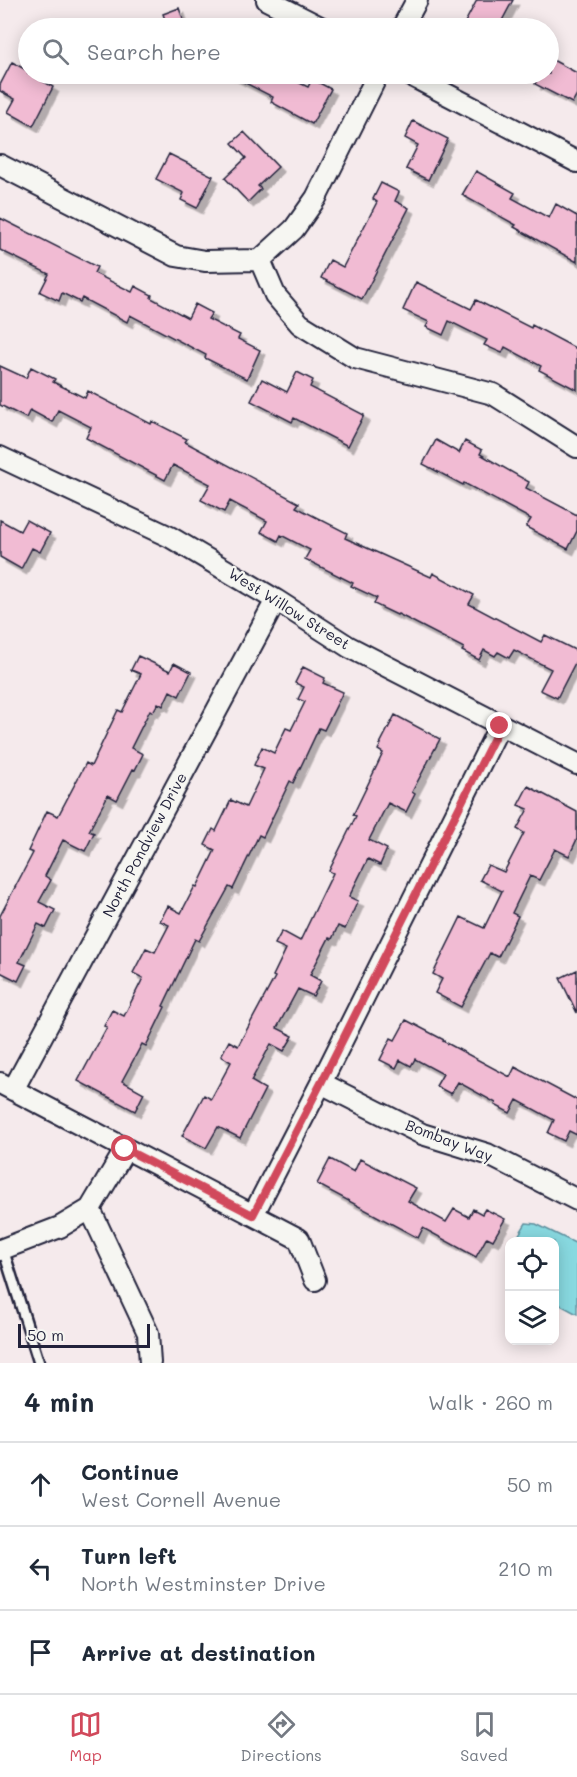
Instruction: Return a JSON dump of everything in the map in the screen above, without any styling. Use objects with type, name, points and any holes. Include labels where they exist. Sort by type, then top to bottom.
[{"type":"street","points":[[267,0],[302,18]]},
{"type":"street","points":[[407,18],[417,0]]},
{"type":"street","points":[[0,165],[176,256],[205,261],[260,260],[294,229],[316,198],[373,84]]},
{"type":"street","points":[[427,84],[577,162]]},
{"type":"street","points":[[260,260],[275,295],[300,324],[355,358],[493,394],[577,447]]},
{"type":"street","name":"West Willow Street","points":[[0,457],[170,537],[276,600],[348,647],[577,764]]},
{"type":"street","name":"North Pondview Drive","points":[[7,1087],[276,600]]},
{"type":"street","points":[[253,1215],[500,726]]},
{"type":"street","name":"Bombay Way","points":[[321,1083],[422,1134],[487,1154],[577,1200]]},
{"type":"street","points":[[7,1087],[299,1239],[315,1280]]},
{"type":"street","points":[[2,1250],[60,1227],[90,1209],[125,1149]]},
{"type":"street","points":[[90,1209],[148,1333],[150,1363]]},
{"type":"lane","points":[[2,1250],[39,1363]]},
{"type":"water","points":[[526,1223],[536,1224],[577,1244],[577,1314],[559,1304],[559,1237],[517,1237]]},
{"type":"building","points":[[477,0],[513,0],[503,18],[467,18]]},
{"type":"building","points":[[179,8],[182,18],[164,18],[163,14]]},
{"type":"building","points":[[12,62],[18,65],[18,84],[48,84],[53,87],[33,126],[8,112],[15,99],[0,91],[0,85]]},
{"type":"building","points":[[559,63],[577,73],[577,94],[572,103],[535,84],[559,84]]},
{"type":"building","points":[[248,84],[302,84],[308,87],[310,84],[322,84],[331,89],[312,124],[271,102],[273,97]]},
{"type":"building","points":[[413,121],[448,139],[428,180],[406,169],[418,145],[405,138]]},
{"type":"building","points":[[244,132],[278,167],[258,186],[261,189],[248,202],[225,178],[246,158],[232,143]]},
{"type":"building","points":[[169,154],[213,176],[197,208],[181,200],[184,193],[156,179]]},
{"type":"building","points":[[476,171],[515,193],[512,198],[549,218],[556,204],[577,216],[577,262],[462,195]]},
{"type":"building","points":[[381,183],[399,192],[395,201],[409,208],[362,299],[321,278],[330,260],[343,267],[377,202],[373,199]]},
{"type":"building","points":[[0,218],[97,267],[94,273],[132,292],[135,286],[152,295],[151,298],[188,318],[195,304],[212,313],[208,319],[240,335],[238,339],[260,350],[247,379],[130,315],[127,322],[82,298],[80,302],[62,293],[59,301],[40,292],[49,274],[0,250]]},
{"type":"building","points":[[416,282],[471,309],[476,300],[531,328],[532,325],[577,349],[577,390],[539,370],[541,366],[505,347],[502,353],[484,345],[487,340],[449,321],[443,335],[426,327],[429,322],[403,310]]},
{"type":"building","points":[[0,366],[26,378],[31,367],[55,379],[53,382],[85,398],[88,391],[151,424],[152,421],[187,439],[185,442],[299,503],[296,507],[347,533],[345,538],[431,577],[433,573],[474,595],[469,604],[541,642],[545,635],[577,651],[577,659],[557,698],[540,690],[551,669],[514,650],[509,658],[498,652],[495,656],[484,650],[479,660],[462,651],[464,648],[374,604],[377,598],[351,586],[353,583],[305,559],[310,550],[281,535],[278,541],[261,532],[267,521],[230,501],[224,512],[201,500],[210,484],[173,465],[165,480],[86,438],[91,427],[58,410],[52,422],[30,410],[26,418],[0,405]]},
{"type":"building","points":[[297,372],[313,380],[310,387],[364,415],[348,446],[294,418],[292,422],[251,401],[262,379],[287,392]]},
{"type":"building","points":[[436,440],[459,453],[465,441],[482,450],[480,454],[529,482],[526,488],[577,515],[577,531],[568,549],[526,527],[531,519],[423,464]]},
{"type":"building","points":[[0,520],[20,531],[26,520],[50,533],[40,552],[32,548],[21,569],[0,557]]},
{"type":"building","points":[[138,656],[170,671],[174,663],[191,672],[179,696],[170,691],[163,706],[158,703],[153,712],[150,710],[131,748],[143,754],[117,800],[108,795],[89,831],[94,833],[85,851],[63,840],[45,876],[51,880],[39,902],[55,910],[46,928],[38,924],[19,962],[26,965],[18,981],[0,972],[0,916],[33,853],[28,851],[47,811],[58,816],[86,763],[91,766],[118,710],[122,712],[141,674],[131,670]]},
{"type":"building","points":[[303,667],[325,678],[323,683],[343,692],[324,730],[319,728],[293,783],[290,781],[263,837],[259,835],[233,889],[229,887],[199,941],[195,939],[146,1046],[142,1044],[122,1081],[144,1093],[135,1111],[78,1081],[107,1027],[104,1026],[112,1010],[124,1016],[143,978],[133,973],[146,948],[155,952],[169,925],[160,921],[168,906],[181,913],[195,886],[197,887],[215,850],[205,845],[213,829],[216,831],[231,800],[246,807],[264,769],[254,765],[262,747],[274,753],[286,728],[291,730],[305,702],[298,699],[304,687],[295,683]]},
{"type":"building","points":[[395,715],[440,739],[412,792],[415,794],[406,812],[388,803],[369,840],[387,849],[380,865],[368,859],[349,897],[358,901],[345,929],[338,926],[332,939],[329,938],[310,975],[321,981],[313,996],[298,989],[277,1028],[293,1036],[284,1051],[271,1044],[251,1081],[265,1089],[240,1138],[218,1127],[206,1148],[182,1136],[204,1095],[211,1099],[231,1062],[221,1056],[229,1041],[238,1046],[275,977],[273,976],[286,949],[275,944],[282,931],[300,941],[333,873],[329,871],[383,753],[378,750]]},
{"type":"building","points":[[528,786],[577,812],[577,839],[569,856],[555,849],[539,880],[530,876],[512,913],[518,916],[498,957],[490,953],[461,1007],[435,993],[442,979],[433,974],[461,917],[484,928],[502,891],[480,880],[488,865],[504,872],[524,833],[517,829],[528,809],[518,805]]},
{"type":"building","points":[[577,970],[577,1013],[560,978]]},
{"type":"building","points":[[406,1020],[510,1077],[515,1067],[577,1100],[577,1135],[569,1131],[564,1141],[548,1133],[554,1120],[517,1100],[510,1113],[458,1082],[451,1094],[436,1086],[443,1074],[415,1059],[411,1066],[400,1060],[396,1068],[380,1060],[391,1038],[395,1040]]},
{"type":"building","points":[[330,1159],[354,1172],[360,1159],[416,1188],[408,1201],[446,1222],[454,1209],[469,1217],[473,1209],[482,1214],[485,1209],[505,1219],[493,1240],[487,1237],[476,1257],[423,1228],[418,1238],[317,1184]]},
{"type":"route","points":[[125,1149],[253,1215],[500,726]]}]
